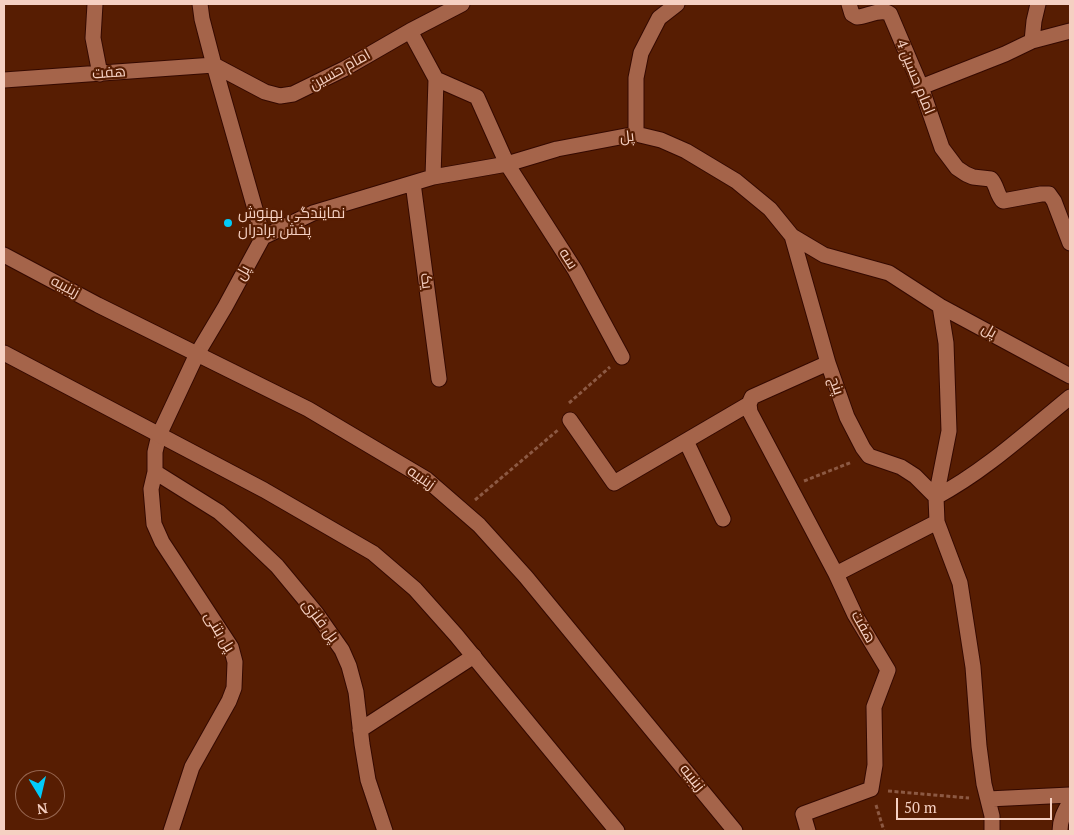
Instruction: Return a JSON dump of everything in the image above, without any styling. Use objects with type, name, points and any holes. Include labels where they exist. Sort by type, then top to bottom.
[{"type":"street","points":[[95,4],[93,38],[100,74]]},
{"type":"street","points":[[200,4],[214,65],[263,236]]},
{"type":"street","name":"امام حسین","points":[[214,65],[265,92],[280,96],[294,94],[344,69],[462,4]]},
{"type":"street","points":[[636,134],[636,78],[641,52],[659,18],[677,4]]},
{"type":"street","name":"امام حسین 4","points":[[849,4],[852,14],[857,17],[882,11],[887,11],[890,14],[921,87],[942,148],[957,168],[973,177],[991,179],[997,188],[1000,198],[1004,201],[1049,194],[1054,201],[1070,243]]},
{"type":"street","points":[[1032,41],[1038,4]]},
{"type":"street","points":[[921,87],[1032,41],[1070,30]]},
{"type":"street","points":[[410,31],[436,79],[434,177]]},
{"type":"street","name":"هفت","points":[[4,80],[214,65]]},
{"type":"street","name":"سه","points":[[436,79],[476,97],[507,164],[575,270],[622,357]]},
{"type":"street","name":"پل","points":[[159,435],[197,354],[263,236],[313,213],[434,177],[507,164],[557,149],[636,134],[661,140],[686,151],[736,181],[770,209],[792,236],[824,255],[889,273],[940,306],[1070,376]]},
{"type":"street","name":"یک","points":[[413,183],[439,378]]},
{"type":"street","name":"پنج","points":[[792,236],[828,362],[847,417],[869,456]]},
{"type":"street","name":"زینبیه","points":[[4,255],[98,305],[308,410],[426,479],[479,525],[526,577],[736,831]]},
{"type":"street","points":[[940,306],[946,344],[949,431],[936,497],[937,522],[960,583],[973,667],[978,746],[984,784],[992,816],[992,831]]},
{"type":"street","points":[[4,353],[264,490],[373,553],[415,589],[474,656],[617,831]]},
{"type":"street","points":[[570,420],[614,483],[749,404],[752,397],[828,362]]},
{"type":"street","points":[[936,497],[984,467],[1070,396]]},
{"type":"street","name":"هفت","points":[[749,404],[750,412],[836,574],[855,615],[888,670],[874,707],[876,765],[871,789]]},
{"type":"street","name":"پل بتنی","points":[[159,435],[154,452],[155,472],[151,489],[154,524],[162,542],[232,647],[235,662],[234,688],[192,767],[171,831]]},
{"type":"street","points":[[686,441],[723,519]]},
{"type":"street","points":[[869,456],[901,468],[915,476],[936,497]]},
{"type":"street","name":"پل فلزی","points":[[155,472],[219,512],[277,566],[316,613],[342,650],[349,666],[356,692],[368,780],[385,831]]},
{"type":"street","points":[[836,574],[937,522]]},
{"type":"street","points":[[360,730],[474,656]]},
{"type":"street","points":[[808,831],[803,814],[871,789]]},
{"type":"street","points":[[988,799],[1070,795]]},
{"type":"street","points":[[1060,831],[1060,822],[1070,802]]},
{"type":"path","points":[[462,510],[570,420],[569,403],[622,357]]},
{"type":"path","points":[[790,486],[869,456]]},
{"type":"path","points":[[884,831],[871,789],[988,799]]},
{"type":"place","name":"نمایندگی بهنوش پخش برادران","points":[[228,223]]}]
